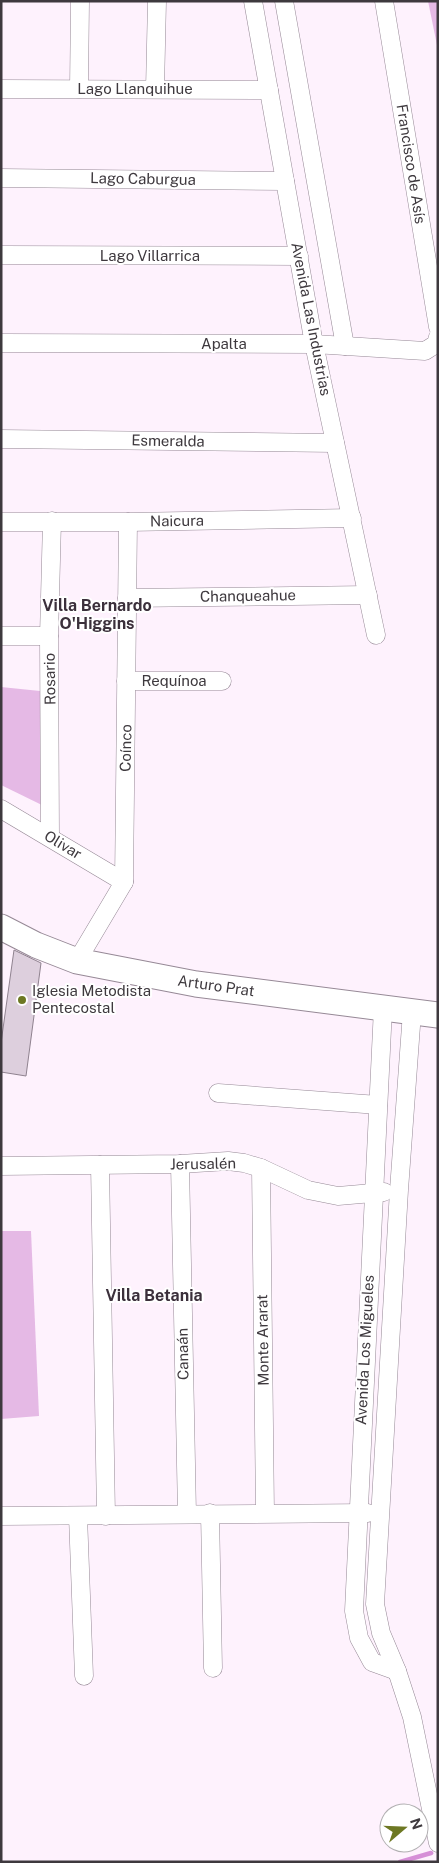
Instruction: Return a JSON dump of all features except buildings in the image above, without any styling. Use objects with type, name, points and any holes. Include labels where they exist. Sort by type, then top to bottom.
[{"type":"main road","name":"Arturo Prat","points":[[1,927],[36,945],[77,961],[196,984],[438,1015]]},
{"type":"street","points":[[78,89],[80,1]]},
{"type":"street","points":[[155,89],[157,1]]},
{"type":"street","name":"Avenida Las Industrias","points":[[253,1],[314,344],[376,635]]},
{"type":"street","name":"Avenida Las Industrias","points":[[284,1],[346,346]]},
{"type":"street","name":"Francisco de Asís","points":[[384,1],[438,327]]},
{"type":"street","name":"Lago Llanquihue","points":[[1,89],[269,90]]},
{"type":"street","name":"Lago Caburgua","points":[[1,178],[285,181]]},
{"type":"street","name":"Lago Villarrica","points":[[1,255],[299,256]]},
{"type":"street","name":"Apalta","points":[[1,343],[314,344],[426,351],[436,344],[438,337]]},
{"type":"street","name":"Esmeralda","points":[[1,439],[335,444]]},
{"type":"street","name":"Naicura","points":[[1,522],[352,518]]},
{"type":"street","name":"Rosario","points":[[50,837],[49,636],[52,521]]},
{"type":"street","name":"Coínco","points":[[124,882],[128,522]]},
{"type":"street","name":"Chanqueahue","points":[[127,598],[368,595]]},
{"type":"street","points":[[1,636],[49,636]]},
{"type":"street","name":"Requínoa","points":[[126,681],[222,681]]},
{"type":"street","name":"Olivar","points":[[1,809],[124,882]]},
{"type":"street","points":[[77,961],[124,882]]},
{"type":"street","name":"Avenida Los Migueles","points":[[383,1008],[354,1611],[359,1638],[372,1662],[397,1671]]},
{"type":"street","name":"Avenida Los Migueles","points":[[412,1012],[399,1190],[375,1604],[381,1633],[397,1671],[412,1717],[438,1842]]},
{"type":"street","points":[[218,1092],[378,1105]]},
{"type":"street","name":"Jerusalén","points":[[1,1166],[180,1164],[228,1161],[261,1168],[308,1190],[338,1196],[399,1190]]},
{"type":"street","name":"Canaán","points":[[180,1164],[187,1514]]},
{"type":"street","points":[[100,1165],[106,1516]]},
{"type":"street","name":"Monte Ararat","points":[[261,1168],[265,1513]]},
{"type":"street","points":[[210,1513],[213,1668]]},
{"type":"street","points":[[1,1516],[380,1513]]},
{"type":"street","points":[[78,1516],[84,1676]]},
{"type":"shaded area","points":[[428,1],[438,1],[438,50]]},
{"type":"shaded area","points":[[1,687],[40,691],[48,808],[1,785]]},
{"type":"shaded area","points":[[1,1231],[31,1231],[39,1416],[1,1419]]},
{"type":"waterway","points":[[400,1862],[431,1853]]},
{"type":"place","name":"Iglesia Metodista Pentecostal","points":[[22,1000]]},
{"type":"district","name":"Villa Bernardo O'Higgins","points":[[97,614]]},
{"type":"district","name":"Villa Betania","points":[[154,1295]]}]
